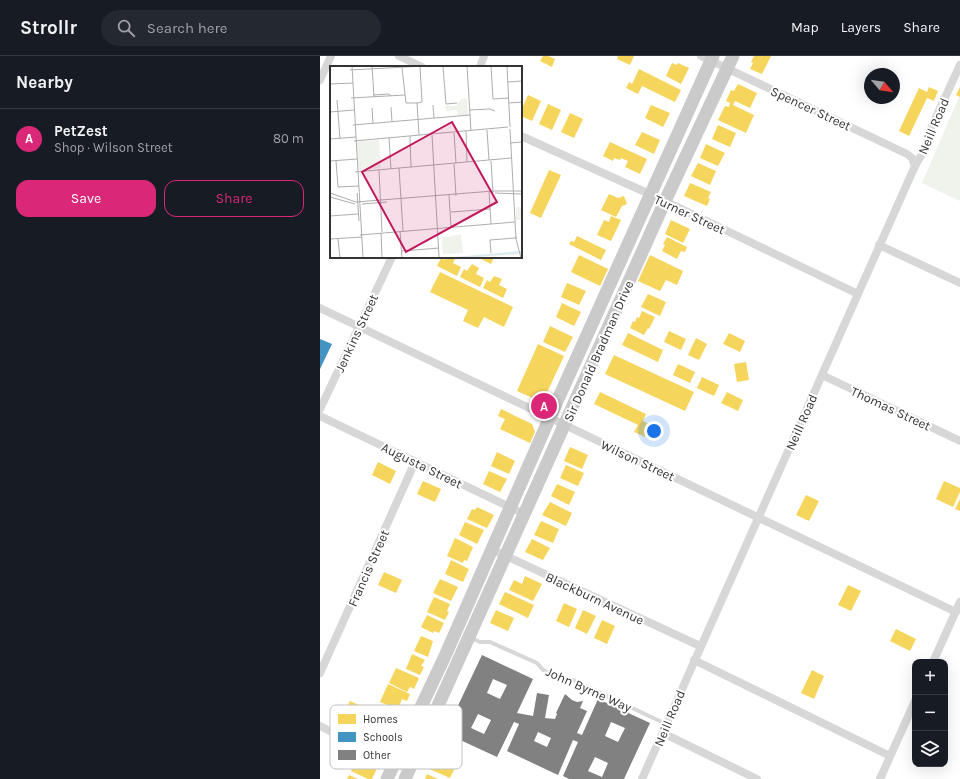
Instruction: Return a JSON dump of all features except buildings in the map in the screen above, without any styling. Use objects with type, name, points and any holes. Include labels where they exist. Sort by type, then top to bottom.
[{"type":"main road","name":"Sir Donald Bradman Drive","points":[[438,705],[665,201],[732,56]]},
{"type":"main road","name":"Sir Donald Bradman Drive","points":[[422,705],[650,195],[708,58]]},
{"type":"main road","name":"Sir Donald Bradman Drive","points":[[387,779],[392,769]]},
{"type":"street","points":[[320,80],[331,56]]},
{"type":"street","points":[[399,56],[420,66]]},
{"type":"street","points":[[480,66],[484,56]]},
{"type":"street","name":"Spencer Street","points":[[708,58],[727,69],[907,154],[912,158],[915,166]]},
{"type":"street","name":"Neill Road","points":[[642,779],[915,166],[925,149],[931,128],[960,65]]},
{"type":"street","name":"Turner Street","points":[[522,136],[665,201],[858,294]]},
{"type":"street","points":[[880,245],[960,283]]},
{"type":"street","name":"Jenkins Street","points":[[320,409],[392,258]]},
{"type":"street","name":"Wilson Street","points":[[320,308],[956,612]]},
{"type":"street","name":"Thomas Street","points":[[822,375],[960,441]]},
{"type":"street","name":"Augusta Street","points":[[320,416],[524,514]]},
{"type":"street","name":"Francis Street","points":[[320,673],[415,462]]},
{"type":"street","name":"Blackburn Avenue","points":[[491,549],[700,646]]},
{"type":"street","points":[[934,659],[960,602]]},
{"type":"street","points":[[694,660],[890,756]]},
{"type":"street","points":[[880,779],[912,708]]},
{"type":"street","points":[[320,726],[330,731]]},
{"type":"street","points":[[662,733],[757,779]]},
{"type":"lane","name":"John Byrne Way","points":[[469,637],[480,642],[490,642],[537,663],[543,670],[559,678],[564,680],[573,680],[666,724]]},
{"type":"shaded area","points":[[960,95],[960,201],[922,183]]},
{"type":"place","name":"PetZest","points":[[544,406]]}]
